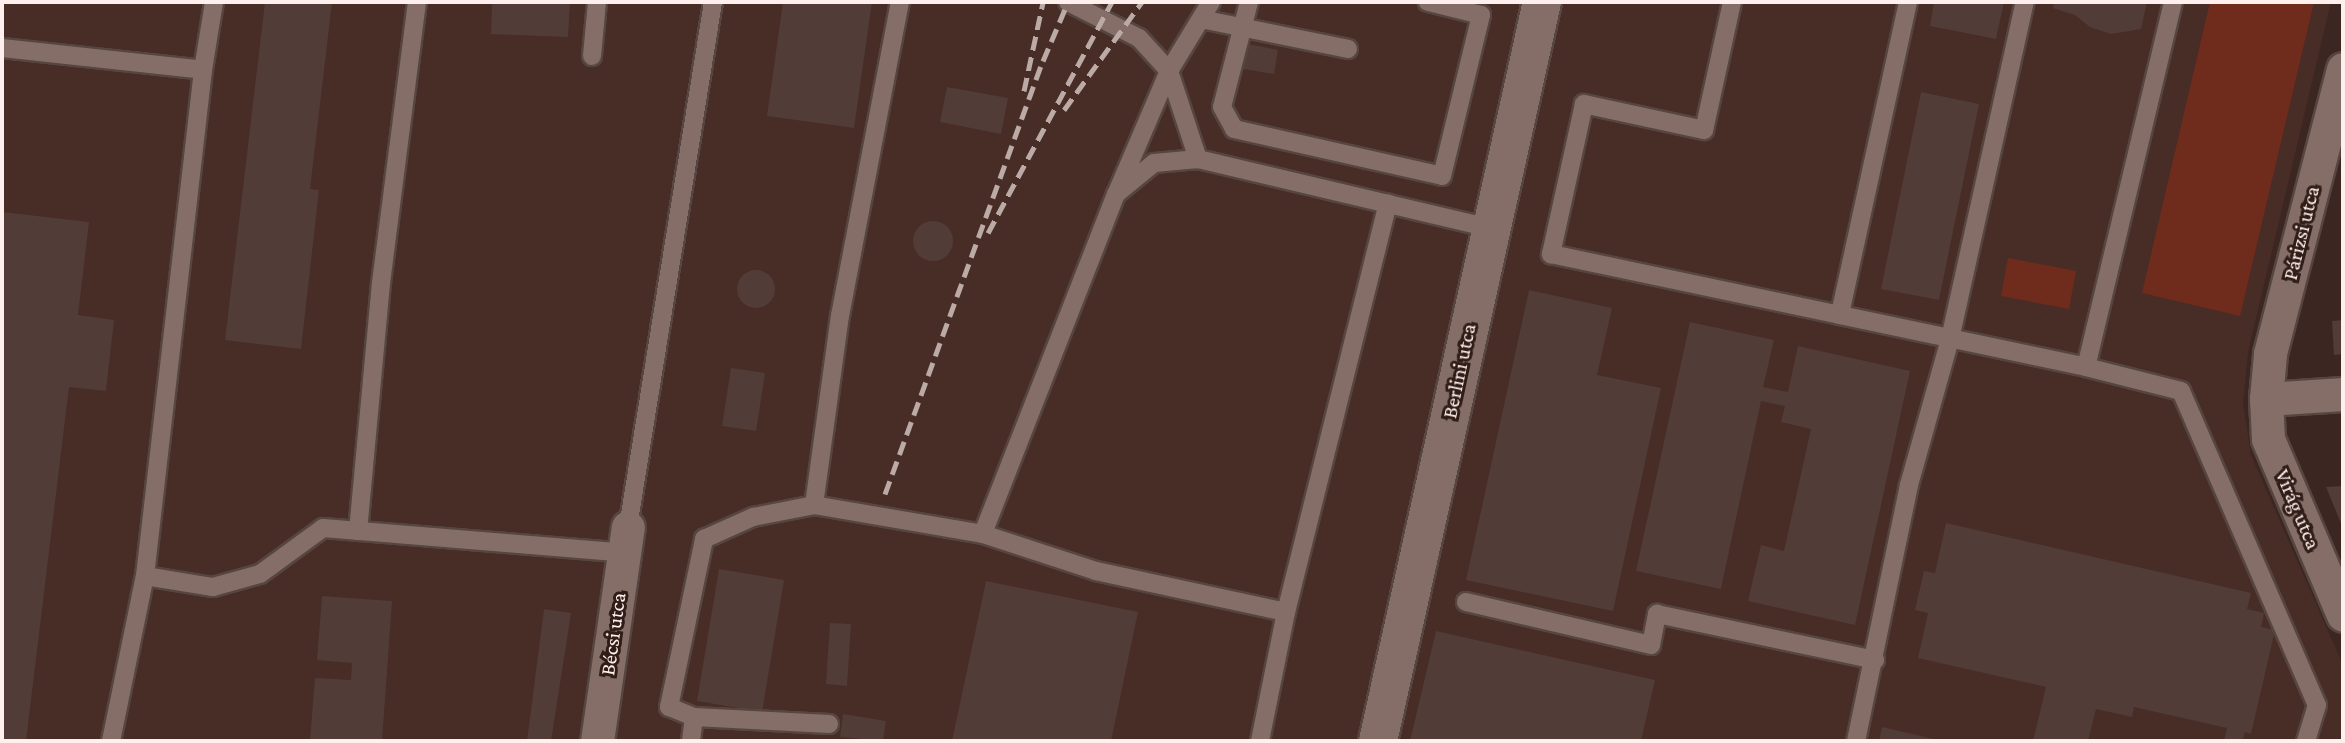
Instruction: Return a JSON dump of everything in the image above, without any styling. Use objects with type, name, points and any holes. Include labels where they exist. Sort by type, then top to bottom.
[{"type":"street","name":"Berlini utca","points":[[1378,741],[1542,2]]},
{"type":"street","name":"Párizsi utca","points":[[2266,400],[2270,354],[2343,68]]},
{"type":"street","points":[[2266,400],[2343,394]]},
{"type":"street","name":"Virág utca","points":[[2266,400],[2268,439],[2343,615]]},
{"type":"street","name":"Bécsi utca","points":[[597,741],[626,540]]},
{"type":"lane","points":[[111,741],[145,576],[203,70],[214,2]]},
{"type":"lane","points":[[358,531],[381,283],[417,2]]},
{"type":"lane","points":[[592,56],[597,2]]},
{"type":"lane","points":[[145,576],[213,587],[260,574],[323,528],[626,540],[713,2]]},
{"type":"lane","points":[[814,505],[840,316],[900,2]]},
{"type":"lane","points":[[1068,2],[1139,38],[1169,71],[1198,159]]},
{"type":"lane","points":[[983,534],[1116,194],[1169,71],[1211,2]]},
{"type":"lane","points":[[1249,2],[1222,107],[1234,129],[1442,176],[1481,15],[1427,2]]},
{"type":"lane","points":[[1732,2],[1704,130],[1584,104],[1551,254],[2086,367],[2182,391],[2317,705],[2306,741]]},
{"type":"lane","points":[[1840,315],[1908,2]]},
{"type":"lane","points":[[1856,741],[1875,660],[1909,485],[1950,338],[2025,2]]},
{"type":"lane","points":[[2086,367],[2173,2]]},
{"type":"lane","points":[[1200,19],[1348,49]]},
{"type":"lane","points":[[2,48],[203,70]]},
{"type":"lane","points":[[1116,194],[1154,163],[1198,159],[1490,228]]},
{"type":"lane","points":[[1260,741],[1286,612],[1388,205]]},
{"type":"lane","points":[[829,724],[694,717],[669,707],[704,540],[753,517],[814,505],[983,534],[1096,571],[1286,612]]},
{"type":"lane","points":[[1466,602],[1651,645],[1657,614],[1875,660]]},
{"type":"lane","points":[[691,741],[694,717]]},
{"type":"shaded area","points":[[2,2],[2331,2],[2248,352],[2243,403],[2251,455],[2343,665],[2343,741],[2,741]]},
{"type":"shaded area","points":[[2210,2],[2314,2],[2240,316],[2142,293]]},
{"type":"shaded area","points":[[2008,258],[2076,271],[2069,309],[2001,296]]},
{"type":"building","points":[[265,2],[332,2],[310,189],[319,190],[301,349],[225,340]]},
{"type":"building","points":[[492,2],[570,2],[568,37],[491,34]]},
{"type":"building","points":[[783,2],[872,2],[854,128],[767,116]]},
{"type":"building","points":[[1934,2],[2004,2],[1996,39],[1930,26]]},
{"type":"building","points":[[2054,2],[2147,2],[2141,29],[2111,34],[2090,27],[2075,15],[2053,8]]},
{"type":"building","points":[[1243,43],[1278,50],[1274,74],[1238,68]]},
{"type":"building","points":[[947,87],[1008,98],[1001,134],[940,122]]},
{"type":"building","points":[[1921,92],[1979,104],[1939,300],[1881,289]]},
{"type":"building","points":[[2,212],[89,222],[78,315],[114,320],[106,391],[69,387],[26,741],[2,741]]},
{"type":"building","points":[[933,221],[941,222],[947,227],[952,233],[952,249],[947,255],[941,260],[933,261],[925,260],[919,255],[914,249],[913,241],[914,233],[919,227],[925,222]]},
{"type":"building","points":[[756,270],[769,276],[775,289],[769,302],[756,308],[743,302],[737,289],[743,276]]},
{"type":"building","points":[[1529,290],[1612,308],[1597,375],[1661,388],[1613,611],[1466,580]]},
{"type":"building","points":[[2343,320],[2343,354],[2334,355],[2332,321]]},
{"type":"building","points":[[1690,322],[1774,340],[1763,387],[1788,392],[1798,346],[1910,371],[1855,625],[1748,601],[1761,545],[1784,551],[1811,429],[1781,422],[1785,406],[1761,401],[1721,589],[1636,571]]},
{"type":"building","points":[[731,368],[765,373],[756,431],[722,426]]},
{"type":"building","points":[[2343,486],[2343,528],[2326,487]]},
{"type":"building","points":[[1946,523],[2251,593],[2247,609],[2264,613],[2261,627],[2275,630],[2251,734],[2245,732],[2242,741],[2224,741],[2227,728],[2134,707],[2132,717],[2096,709],[2088,741],[2033,741],[2046,687],[1918,658],[1928,613],[1915,610],[1924,571],[1935,573]]},
{"type":"building","points":[[719,569],[784,580],[762,712],[697,701]]},
{"type":"building","points":[[986,581],[1138,612],[1111,741],[952,741]]},
{"type":"building","points":[[322,596],[392,601],[382,741],[310,741],[315,678],[351,680],[352,663],[317,660]]},
{"type":"building","points":[[544,609],[571,613],[551,741],[527,741]]},
{"type":"building","points":[[830,623],[851,624],[847,686],[826,684]]},
{"type":"building","points":[[1436,631],[1655,680],[1641,741],[1410,741]]},
{"type":"building","points":[[843,714],[886,721],[883,741],[840,737]]},
{"type":"building","points":[[1882,727],[1938,740],[1938,741],[1879,741]]},
{"type":"railway","points":[[1024,91],[1043,2]]},
{"type":"railway","points":[[885,494],[1043,61],[1068,2]]},
{"type":"railway","points":[[988,233],[1112,2]]},
{"type":"railway","points":[[1064,110],[1142,2]]}]
